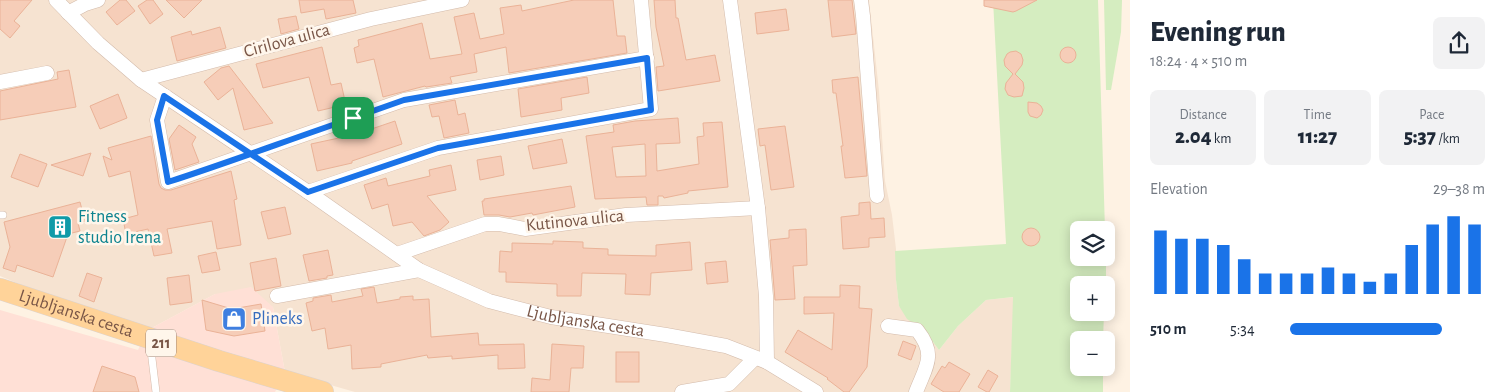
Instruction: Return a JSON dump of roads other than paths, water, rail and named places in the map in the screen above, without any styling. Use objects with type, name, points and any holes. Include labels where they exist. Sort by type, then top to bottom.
[{"type":"main road","name":"Ljubljanska cesta","points":[[0,289],[150,339],[323,392]]},
{"type":"street","points":[[56,0],[98,43],[141,80],[420,270]]},
{"type":"street","points":[[68,12],[98,0]]},
{"type":"street","name":"Cirilova ulica","points":[[141,80],[371,19],[462,0]]},
{"type":"street","points":[[308,192],[438,148],[651,110],[641,0]]},
{"type":"street","points":[[682,392],[729,384],[761,360],[766,296],[758,208],[730,0]]},
{"type":"street","points":[[861,0],[877,196]]},
{"type":"street","points":[[164,96],[157,120],[168,182],[404,100],[647,58]]},
{"type":"street","points":[[0,82],[47,73]]},
{"type":"street","name":"Kutinova ulica","points":[[397,254],[485,224],[499,224],[525,229],[626,215],[758,208]]},
{"type":"street","points":[[277,296],[420,270]]},
{"type":"street","name":"Ljubljanska cesta","points":[[420,270],[488,301],[551,317],[726,346],[761,360],[816,392]]},
{"type":"street","points":[[888,326],[917,330],[925,341],[929,358],[916,392]]},
{"type":"lane","points":[[150,339],[156,392]]},
{"type":"place","name":"Fitness studio Irena","points":[[60,227]]},
{"type":"place","name":"Plineks","points":[[234,319]]}]
